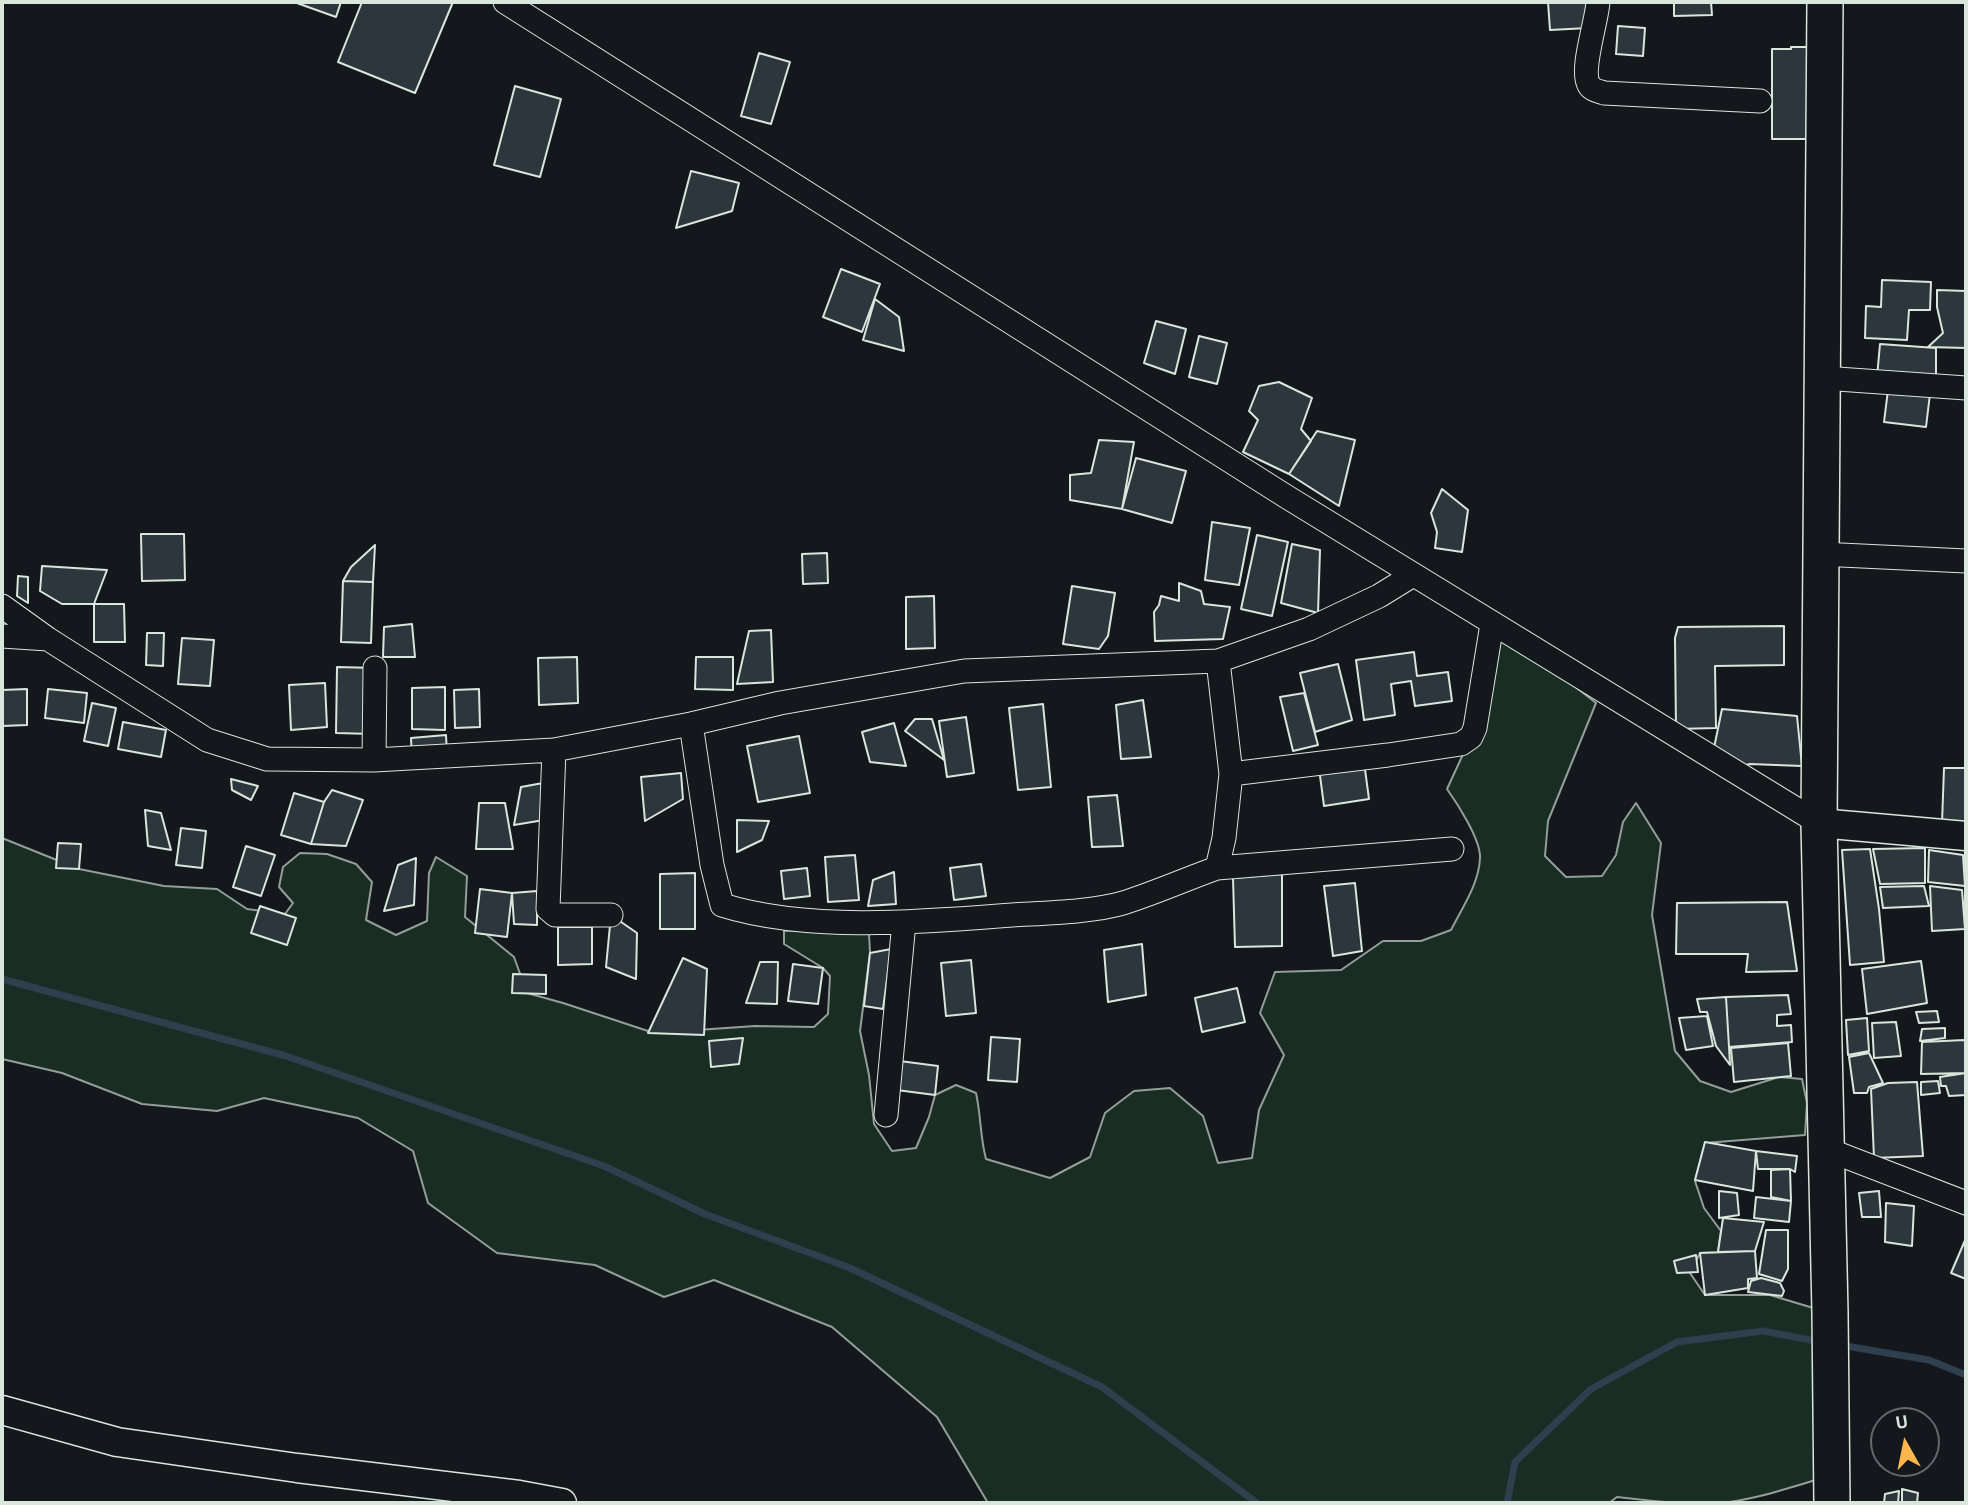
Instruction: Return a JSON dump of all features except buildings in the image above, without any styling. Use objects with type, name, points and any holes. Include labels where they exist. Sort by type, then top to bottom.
[{"type":"main road","points":[[1825,2],[1819,823],[1832,1503]]},
{"type":"street","points":[[505,2],[1413,575],[1819,823],[1966,835]]},
{"type":"street","points":[[1598,2],[1587,67],[1588,83],[1593,89],[1604,93],[1760,101]]},
{"type":"street","points":[[1824,378],[1966,388]]},
{"type":"street","points":[[1820,554],[1966,561]]},
{"type":"street","points":[[2,607],[206,740],[267,759],[374,760],[554,750],[691,724],[780,703],[964,671],[1218,661],[1309,629],[1379,596],[1413,575]]},
{"type":"street","points":[[1231,774],[1461,744],[1471,737],[1475,728],[1492,624]]},
{"type":"street","points":[[2,636],[48,639]]},
{"type":"street","points":[[1217,868],[1224,838],[1231,774],[1218,661]]},
{"type":"street","points":[[374,760],[375,668]]},
{"type":"street","points":[[691,724],[712,864],[722,905],[745,912],[797,919],[904,922],[1049,913],[1121,904],[1217,868],[1452,849]]},
{"type":"street","points":[[554,750],[548,909],[555,915],[611,915]]},
{"type":"street","points":[[886,1115],[904,922]]},
{"type":"street","points":[[1826,1149],[1966,1202]]},
{"type":"street","points":[[2,1410],[117,1441],[562,1503]]},
{"type":"green space","points":[[1501,629],[1596,703],[1548,821],[1545,856],[1566,877],[1602,876],[1616,855],[1623,822],[1636,803],[1661,843],[1652,915],[1675,1051],[1700,1081],[1731,1092],[1779,1077],[1802,1079],[1807,1103],[1805,1135],[1705,1143],[1695,1181],[1704,1208],[1721,1231],[1718,1252],[1700,1253],[1690,1273],[1705,1295],[1770,1295],[1830,1313],[1832,1475],[1777,1492],[1721,1503],[1617,1497],[1609,1503],[988,1503],[937,1417],[832,1327],[714,1280],[664,1297],[595,1265],[497,1253],[428,1203],[413,1151],[358,1118],[264,1098],[217,1111],[142,1104],[62,1073],[2,1059],[2,838],[79,869],[164,886],[217,889],[247,909],[285,914],[293,903],[279,887],[283,867],[300,853],[327,854],[356,864],[372,882],[366,920],[396,935],[427,921],[429,873],[436,857],[467,876],[465,917],[514,957],[527,993],[654,1033],[755,1026],[814,1027],[828,1014],[830,976],[823,968],[784,944],[784,931],[869,934],[870,953],[860,1031],[869,1075],[874,1124],[892,1151],[916,1148],[935,1095],[956,1085],[976,1093],[986,1159],[1050,1178],[1090,1157],[1105,1113],[1134,1091],[1170,1088],[1203,1116],[1218,1163],[1252,1158],[1259,1110],[1284,1055],[1260,1013],[1275,972],[1341,970],[1383,941],[1421,941],[1451,930],[1469,896],[1479,868],[1479,850],[1468,822],[1447,789],[1471,737]]},
{"type":"waterway","points":[[2,979],[286,1056],[604,1166],[705,1214],[850,1268],[1102,1387],[1257,1503]]},
{"type":"waterway","points":[[1507,1503],[1515,1462],[1591,1389],[1677,1342],[1763,1331],[1821,1342]]},
{"type":"waterway","points":[[1840,1345],[1929,1360],[1966,1375]]}]
